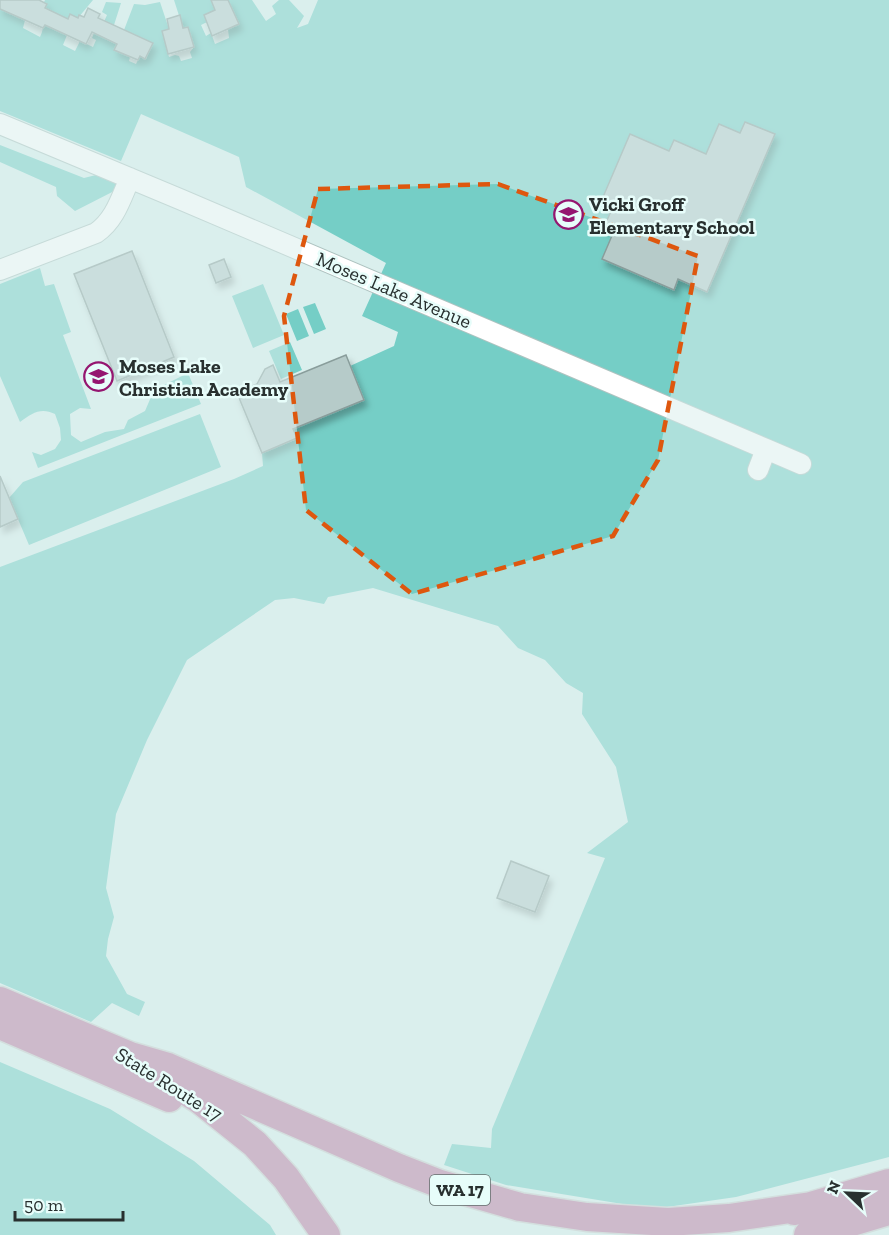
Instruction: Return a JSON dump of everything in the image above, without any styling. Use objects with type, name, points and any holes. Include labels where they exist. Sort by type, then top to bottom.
[{"type":"highway","name":"State Route 17","points":[[0,1001],[130,1056],[200,1100],[255,1144],[286,1178],[326,1235]]},
{"type":"highway","name":"State Route 17","points":[[0,1025],[133,1082],[200,1114],[246,1148],[308,1209]]},
{"type":"highway","name":"WA 17","points":[[130,1056],[168,1067],[440,1184],[520,1207],[587,1217],[668,1222],[729,1218],[811,1206],[889,1184]]},
{"type":"highway","points":[[714,1235],[811,1206]]},
{"type":"highway","points":[[808,1235],[889,1211]]},
{"type":"street","name":"Moses Lake Avenue","points":[[0,124],[801,464]]},
{"type":"street","points":[[0,270],[96,233],[107,226],[130,178]]},
{"type":"street","points":[[758,470],[766,449]]},
{"type":"highlighted area","points":[[498,184],[698,256],[658,460],[613,536],[412,594],[306,510],[284,316],[318,189]]},
{"type":"shaded area","points":[[6,0],[25,20],[23,28],[40,37],[47,4],[45,0],[93,0],[78,18],[71,15],[62,33],[67,35],[63,45],[75,51],[80,41],[93,47],[96,40],[92,38],[98,24],[102,26],[107,15],[102,12],[106,2],[121,3],[114,25],[117,44],[115,50],[130,57],[129,61],[136,64],[140,56],[146,59],[149,51],[142,48],[124,30],[134,4],[145,5],[160,2],[169,29],[162,31],[169,57],[179,56],[181,61],[192,58],[190,52],[194,47],[188,27],[183,28],[174,0],[211,0],[215,10],[204,15],[207,22],[201,25],[206,36],[211,33],[215,44],[229,38],[228,29],[239,24],[228,0],[252,0],[266,21],[276,14],[272,6],[279,0],[289,0],[304,16],[297,28],[308,24],[318,0],[889,0],[889,1157],[736,1197],[653,1209],[506,1185],[444,1165],[452,1144],[491,1148],[492,1129],[605,858],[587,853],[628,822],[616,767],[582,714],[583,693],[566,683],[545,660],[518,648],[498,626],[373,588],[328,597],[324,604],[294,598],[275,600],[187,660],[147,740],[116,814],[106,888],[114,917],[106,956],[127,994],[145,1002],[139,1016],[112,1003],[91,1022],[0,983],[0,567],[263,466],[262,453],[297,439],[293,429],[350,366],[394,346],[398,332],[362,316],[386,263],[246,187],[239,157],[141,114],[121,161],[0,111],[0,10]]},
{"type":"shaded area","points":[[0,145],[84,178],[100,174],[118,183],[120,188],[75,211],[57,196],[56,187],[0,162]]},
{"type":"shaded area","points":[[40,268],[45,286],[54,284],[71,332],[63,335],[91,409],[80,408],[70,414],[71,435],[81,442],[105,432],[124,429],[128,420],[145,411],[154,390],[188,373],[201,404],[38,468],[32,452],[41,455],[55,449],[61,440],[60,428],[55,414],[45,411],[33,414],[20,422],[0,376],[0,284]]},
{"type":"shaded area","points":[[263,284],[284,335],[253,348],[232,296]]},
{"type":"shaded area","points":[[315,303],[326,329],[314,334],[303,307]]},
{"type":"shaded area","points":[[298,309],[309,336],[297,341],[286,314]]},
{"type":"shaded area","points":[[290,342],[302,370],[281,379],[269,351]]},
{"type":"shaded area","points":[[200,414],[221,467],[29,545],[9,498],[23,482]]},
{"type":"shaded area","points":[[0,1062],[110,1109],[194,1161],[270,1225],[276,1235],[0,1235]]},
{"type":"building","points":[[0,0],[39,0],[47,4],[45,8],[68,19],[70,14],[78,18],[79,15],[84,17],[88,8],[100,14],[98,18],[153,43],[145,59],[140,56],[138,60],[114,50],[117,44],[92,32],[86,44],[45,25],[43,28],[0,9]]},
{"type":"building","points":[[211,0],[228,0],[239,24],[212,36],[204,15],[215,10]]},
{"type":"building","points":[[180,15],[183,28],[188,27],[194,47],[168,54],[162,31],[169,29],[167,19]]},
{"type":"building","points":[[745,122],[775,134],[707,292],[678,279],[674,290],[602,259],[614,231],[604,227],[612,209],[600,204],[630,134],[669,151],[674,140],[706,154],[719,124],[740,133]]},
{"type":"building","points":[[132,251],[174,357],[117,381],[74,274]]},
{"type":"building","points":[[224,259],[231,277],[216,283],[209,265]]},
{"type":"building","points":[[346,355],[364,400],[293,429],[297,438],[262,453],[237,393],[257,384],[265,369],[273,365],[280,382]]},
{"type":"building","points":[[0,476],[18,519],[0,527]]},
{"type":"building","points":[[511,861],[549,876],[535,912],[497,898]]},
{"type":"place","name":"Vicki Groff Elementary School","points":[[568,215]]},
{"type":"place","name":"Moses Lake Christian Academy","points":[[98,377]]}]
